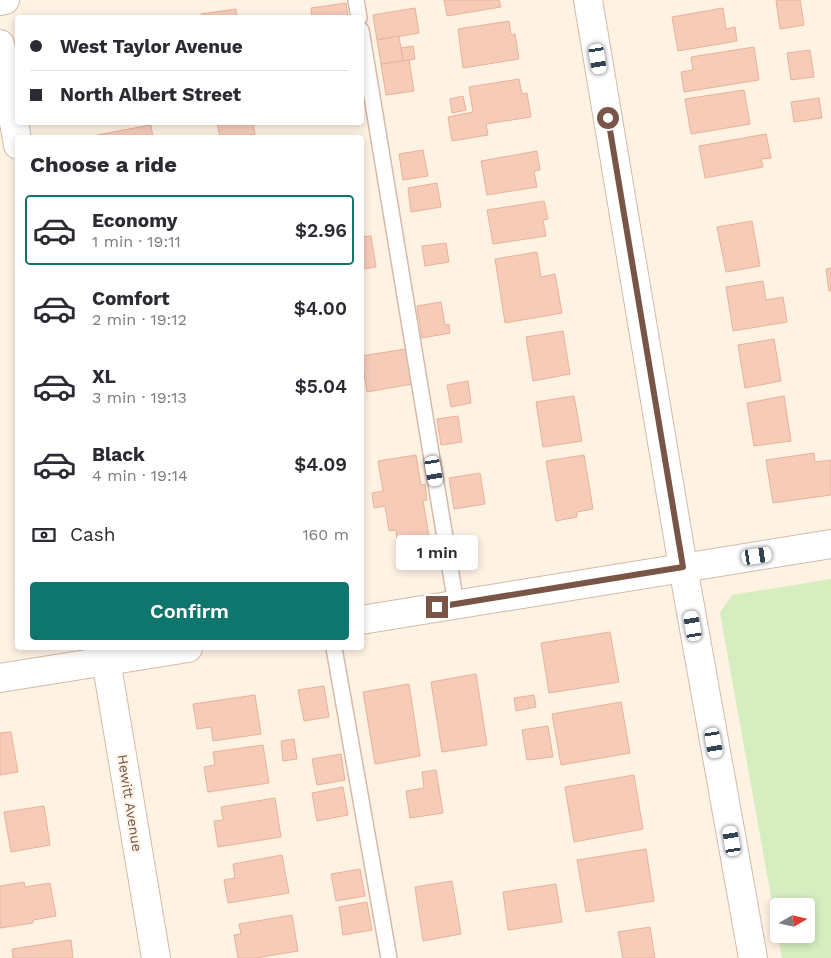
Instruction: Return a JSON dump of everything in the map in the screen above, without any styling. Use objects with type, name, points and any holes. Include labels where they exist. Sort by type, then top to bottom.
[{"type":"street","points":[[0,1],[5,0]]},
{"type":"street","points":[[588,0],[683,567],[753,958]]},
{"type":"street","points":[[0,44],[16,135]]},
{"type":"street","points":[[364,619],[831,544]]},
{"type":"street","points":[[0,678],[106,654],[161,650]]},
{"type":"street","name":"Hewitt Avenue","points":[[106,654],[156,958]]},
{"type":"lane","points":[[356,0],[358,15]]},
{"type":"lane","points":[[364,48],[456,604]]},
{"type":"lane","points":[[334,650],[389,958]]},
{"type":"green space","points":[[831,579],[831,958],[782,958],[779,943],[815,943],[815,898],[771,898],[720,613],[732,595]]},
{"type":"building","points":[[444,0],[499,0],[501,7],[447,16]]},
{"type":"building","points":[[776,0],[800,0],[804,25],[780,29]]},
{"type":"building","points":[[346,3],[348,15],[312,15],[311,8]]},
{"type":"building","points":[[415,8],[419,33],[377,40],[373,15]]},
{"type":"building","points":[[723,8],[726,29],[735,27],[737,41],[678,51],[672,17]]},
{"type":"building","points":[[236,9],[237,15],[201,15]]},
{"type":"building","points":[[509,21],[511,35],[515,34],[519,59],[463,68],[458,29]]},
{"type":"building","points":[[399,36],[403,61],[381,64],[377,40]]},
{"type":"building","points":[[413,46],[415,59],[403,61],[401,48]]},
{"type":"building","points":[[754,47],[759,80],[684,92],[681,72],[693,70],[691,57]]},
{"type":"building","points":[[810,50],[814,77],[791,80],[787,53]]},
{"type":"building","points":[[409,60],[414,91],[386,95],[381,64]]},
{"type":"building","points":[[519,79],[522,94],[527,93],[531,117],[486,124],[488,135],[452,141],[448,117],[473,112],[469,87]]},
{"type":"building","points":[[744,90],[750,124],[691,134],[685,99]]},
{"type":"building","points":[[463,96],[466,110],[452,113],[450,99]]},
{"type":"building","points":[[819,98],[822,118],[794,122],[791,102]]},
{"type":"building","points":[[151,125],[153,135],[97,135]]},
{"type":"building","points":[[218,125],[254,125],[255,134],[251,135],[219,135]]},
{"type":"building","points":[[766,134],[771,158],[761,159],[763,167],[705,178],[699,146]]},
{"type":"building","points":[[423,150],[428,176],[403,180],[399,154]]},
{"type":"building","points":[[537,151],[540,170],[534,171],[537,187],[487,195],[481,161]]},
{"type":"building","points":[[437,183],[441,207],[411,212],[408,188]]},
{"type":"building","points":[[544,201],[548,219],[543,220],[546,236],[493,244],[487,210]]},
{"type":"building","points":[[752,221],[760,266],[726,272],[717,227]]},
{"type":"building","points":[[371,236],[376,267],[364,269],[364,237]]},
{"type":"building","points":[[446,243],[449,262],[425,266],[422,246]]},
{"type":"building","points":[[537,252],[541,277],[555,274],[562,313],[505,323],[495,259]]},
{"type":"building","points":[[831,268],[831,291],[829,291],[826,269]]},
{"type":"building","points":[[763,281],[766,300],[783,297],[787,322],[733,331],[726,287]]},
{"type":"building","points":[[441,302],[445,325],[449,324],[450,333],[422,338],[417,306]]},
{"type":"building","points":[[563,331],[570,374],[533,381],[526,337]]},
{"type":"building","points":[[774,339],[781,381],[745,388],[738,345]]},
{"type":"building","points":[[406,349],[412,384],[367,392],[364,374],[364,356]]},
{"type":"building","points":[[468,381],[471,403],[451,407],[447,385]]},
{"type":"building","points":[[574,396],[582,441],[543,447],[536,402]]},
{"type":"building","points":[[784,396],[791,441],[754,446],[747,403]]},
{"type":"building","points":[[458,416],[462,442],[441,445],[437,419]]},
{"type":"building","points":[[814,453],[815,462],[831,460],[831,495],[773,503],[766,460]]},
{"type":"building","points":[[416,455],[421,485],[425,484],[427,500],[423,501],[429,536],[397,541],[396,530],[389,531],[385,506],[374,508],[372,493],[383,491],[378,461]]},
{"type":"building","points":[[584,455],[593,509],[577,512],[577,517],[556,521],[546,461]]},
{"type":"building","points":[[480,473],[485,504],[454,509],[449,478]]},
{"type":"building","points":[[610,632],[619,682],[549,693],[541,643]]},
{"type":"building","points":[[476,674],[487,745],[442,752],[431,682]]},
{"type":"building","points":[[409,684],[420,756],[375,764],[363,692]]},
{"type":"building","points":[[324,686],[329,717],[304,721],[298,690]]},
{"type":"building","points":[[255,695],[261,734],[213,741],[211,727],[197,729],[193,704]]},
{"type":"building","points":[[534,695],[536,707],[516,711],[514,698]]},
{"type":"building","points":[[621,702],[630,753],[561,765],[552,714]]},
{"type":"building","points":[[548,726],[553,757],[527,760],[522,730]]},
{"type":"building","points":[[11,732],[18,772],[0,775],[0,733]]},
{"type":"building","points":[[294,739],[297,759],[283,761],[281,741]]},
{"type":"building","points":[[263,745],[269,783],[208,792],[204,767],[215,765],[213,752]]},
{"type":"building","points":[[341,754],[345,780],[317,785],[312,759]]},
{"type":"building","points":[[436,770],[443,813],[410,818],[406,791],[424,788],[422,772]]},
{"type":"building","points":[[634,775],[643,829],[574,842],[565,787]]},
{"type":"building","points":[[343,787],[348,815],[317,821],[312,793]]},
{"type":"building","points":[[275,798],[281,837],[218,847],[214,821],[223,820],[221,807]]},
{"type":"building","points":[[44,806],[50,845],[11,852],[4,812]]},
{"type":"building","points":[[646,849],[654,901],[586,912],[577,860]]},
{"type":"building","points":[[282,855],[289,893],[228,903],[224,880],[235,878],[233,864]]},
{"type":"building","points":[[360,869],[365,896],[336,901],[331,874]]},
{"type":"building","points":[[452,881],[461,934],[423,941],[415,887]]},
{"type":"building","points":[[24,882],[25,887],[50,883],[56,916],[33,920],[33,923],[0,928],[0,886]]},
{"type":"building","points":[[556,884],[562,922],[508,930],[503,892]]},
{"type":"building","points":[[367,902],[372,930],[343,935],[339,907]]},
{"type":"building","points":[[292,915],[298,951],[256,958],[238,958],[234,935],[241,934],[239,924]]},
{"type":"building","points":[[650,927],[655,958],[623,958],[618,932]]},
{"type":"building","points":[[71,940],[73,958],[13,958],[12,949]]},
{"type":"route","points":[[437,607],[683,567],[608,118]]}]
